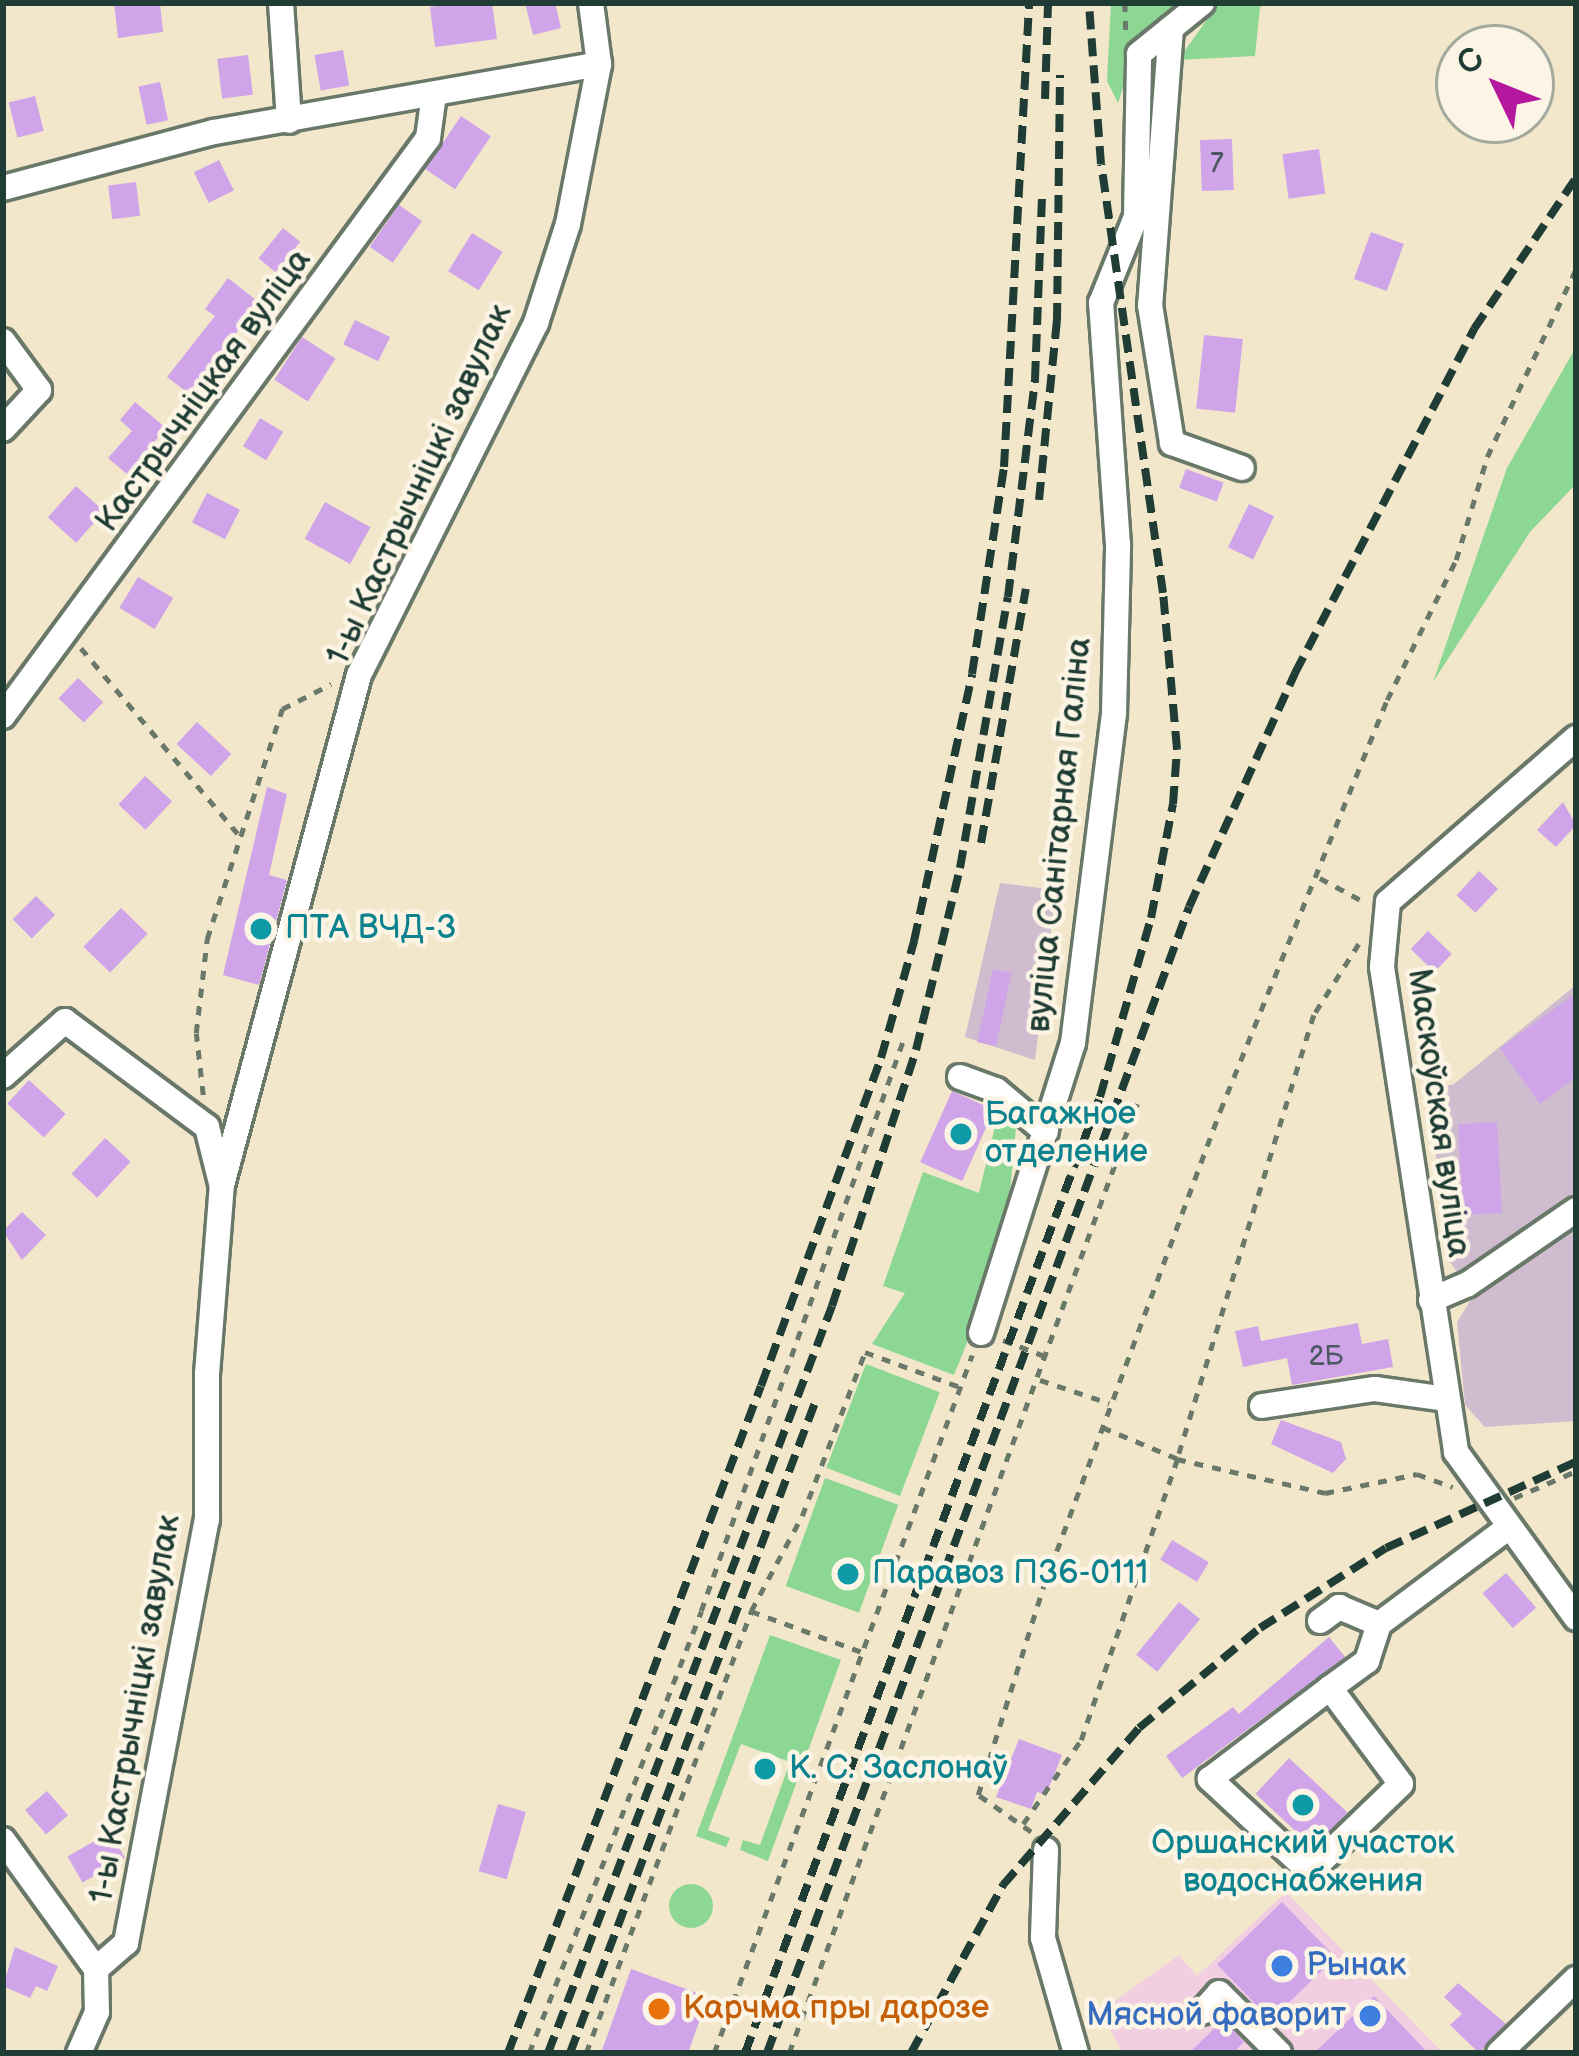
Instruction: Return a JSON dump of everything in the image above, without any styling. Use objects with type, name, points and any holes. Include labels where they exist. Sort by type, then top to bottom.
[{"type":"street","points":[[281,3],[289,121]]},
{"type":"street","name":"1-ы Кастрычніцкі завулак","points":[[97,1970],[118,1956],[131,1925],[207,1520],[207,1374],[222,1185],[358,703],[359,675],[536,323],[568,224],[599,64],[591,3]]},
{"type":"street","name":"вуліца Санітарная Галіна","points":[[981,1333],[1073,1043],[1114,713],[1118,545],[1101,303],[1136,217],[1139,54],[1202,3]]},
{"type":"street","points":[[1171,28],[1150,304],[1172,443],[1242,468]]},
{"type":"street","points":[[3,188],[214,131],[599,64]]},
{"type":"street","name":"Кастрычніцкая вуліца","points":[[3,716],[428,138],[434,94]]},
{"type":"street","points":[[3,341],[39,390],[3,428]]},
{"type":"street","points":[[1383,913],[1388,902],[1576,738]]},
{"type":"street","name":"Маскоўская вуліца","points":[[1383,913],[1382,967],[1456,1452],[1495,1513],[1576,1618]]},
{"type":"street","points":[[3,1076],[65,1021],[207,1127],[222,1185]]},
{"type":"street","points":[[960,1077],[996,1090],[1046,1132]]},
{"type":"street","points":[[1431,1300],[1468,1284],[1576,1210]]},
{"type":"street","points":[[1262,1406],[1375,1389],[1447,1399]]},
{"type":"street","points":[[1330,1688],[1401,1784],[1310,1872],[1210,1779],[1330,1688],[1367,1661],[1378,1624],[1495,1513]]},
{"type":"street","points":[[1320,1622],[1339,1607],[1378,1624]]},
{"type":"street","points":[[3,1840],[97,1970],[97,2012],[80,2053]]},
{"type":"street","points":[[1046,1850],[1042,1938],[1076,2053]]},
{"type":"street","points":[[1499,2053],[1576,1979]]},
{"type":"street","points":[[1202,2012],[1219,1993],[1279,2053]]},
{"type":"path","points":[[1046,1850],[1023,1824],[988,1809],[978,1789],[1109,1402],[1220,1112],[1320,878],[1387,700],[1456,560],[1487,457],[1576,269]]},
{"type":"path","points":[[69,632],[243,840]]},
{"type":"path","points":[[207,1127],[196,1033],[202,959],[285,704],[359,675]]},
{"type":"path","points":[[1023,1824],[1081,1740],[1177,1460],[1314,1016],[1383,913],[1320,878]]},
{"type":"path","points":[[529,2053],[709,1589],[904,1038]]},
{"type":"path","points":[[789,2053],[1040,1380],[1137,1104]]},
{"type":"path","points":[[714,2053],[981,1333],[1047,1357]]},
{"type":"path","points":[[586,2053],[751,1612],[802,1516],[865,1352],[960,1387]]},
{"type":"path","points":[[1040,1380],[1109,1402]]},
{"type":"path","points":[[1100,1428],[1177,1460],[1325,1493],[1417,1474],[1495,1513],[1576,1472]]},
{"type":"path","points":[[751,1612],[862,1652]]},
{"type":"shaded area","points":[[1000,883],[1056,890],[1035,1060],[965,1037]]},
{"type":"shaded area","points":[[1576,985],[1576,1421],[1485,1427],[1465,1405],[1457,1322],[1474,1295],[1449,1261],[1428,1090],[1454,1084]]},
{"type":"shaded area","name":"Рынак","points":[[1286,1892],[1443,2053],[1122,2053],[1101,2011],[1179,1955],[1197,1976]]},
{"type":"green space","points":[[1111,3],[1190,3],[1138,42],[1118,103],[1107,81]]},
{"type":"green space","points":[[1219,3],[1271,3],[1260,7],[1255,56],[1178,60]]},
{"type":"green space","points":[[1576,347],[1576,484],[1530,532],[1433,682],[1507,468]]},
{"type":"green space","points":[[996,1122],[1016,1127],[1005,1248],[954,1375],[872,1344],[905,1293],[883,1286],[923,1172],[979,1193]]},
{"type":"green space","points":[[866,1364],[940,1392],[900,1496],[826,1468]]},
{"type":"green space","points":[[825,1478],[898,1505],[859,1613],[786,1586]]},
{"type":"green space","points":[[770,1635],[841,1660],[768,1861],[740,1850],[743,1840],[760,1845],[790,1762],[741,1744],[708,1830],[730,1838],[726,1847],[696,1836]]},
{"type":"green space","points":[[691,1884],[707,1890],[713,1906],[707,1922],[691,1928],[675,1922],[669,1906],[675,1890]]},
{"type":"building","points":[[114,3],[160,3],[163,32],[118,38]]},
{"type":"building","points":[[492,3],[497,39],[435,47],[430,7]]},
{"type":"building","points":[[525,3],[555,3],[561,28],[533,35]]},
{"type":"building","points":[[343,50],[349,85],[321,90],[314,55]]},
{"type":"building","points":[[248,55],[253,95],[222,98],[217,59]]},
{"type":"building","points":[[160,82],[168,120],[147,125],[138,87]]},
{"type":"building","points":[[35,96],[44,131],[18,137],[9,103]]},
{"type":"building","points":[[461,116],[491,136],[455,189],[425,169]]},
{"type":"building","points":[[1232,139],[1234,190],[1202,191],[1200,140]]},
{"type":"building","points":[[1319,149],[1325,194],[1289,199],[1282,154]]},
{"type":"building","points":[[219,160],[234,191],[209,203],[194,172]]},
{"type":"building","points":[[136,182],[140,216],[112,219],[108,185]]},
{"type":"building","points":[[399,205],[422,221],[393,263],[370,247]]},
{"type":"building","points":[[283,228],[300,242],[276,272],[258,258]]},
{"type":"building","points":[[1371,232],[1404,244],[1387,291],[1354,279]]},
{"type":"building","points":[[472,233],[503,252],[479,290],[448,271]]},
{"type":"building","points":[[228,278],[260,303],[188,393],[167,377],[215,316],[205,309]]},
{"type":"building","points":[[355,320],[390,337],[378,361],[343,344]]},
{"type":"building","points":[[1204,335],[1243,339],[1235,413],[1196,409]]},
{"type":"building","points":[[302,337],[336,359],[308,402],[274,380]]},
{"type":"building","points":[[135,402],[166,428],[127,474],[108,458],[132,431],[120,420]]},
{"type":"building","points":[[260,418],[283,432],[266,460],[243,446]]},
{"type":"building","points":[[1186,469],[1224,483],[1217,501],[1179,488]]},
{"type":"building","points":[[76,486],[104,511],[76,543],[48,517]]},
{"type":"building","points":[[207,493],[240,510],[225,539],[192,522]]},
{"type":"building","points":[[325,502],[370,527],[350,564],[305,539]]},
{"type":"building","points":[[1249,504],[1274,516],[1253,559],[1228,547]]},
{"type":"building","points":[[138,577],[173,598],[155,629],[119,608]]},
{"type":"building","points":[[78,678],[103,702],[84,722],[59,698]]},
{"type":"building","points":[[197,722],[231,754],[211,776],[177,744]]},
{"type":"building","points":[[145,776],[172,801],[145,830],[118,805]]},
{"type":"building","name":"ПТА ВЧД-3","points":[[267,787],[287,794],[269,875],[287,880],[259,985],[223,975]]},
{"type":"building","points":[[1563,802],[1576,825],[1556,847],[1537,830]]},
{"type":"building","points":[[1479,871],[1498,889],[1476,913],[1456,895]]},
{"type":"building","points":[[36,896],[55,915],[32,938],[13,919]]},
{"type":"building","points":[[121,908],[148,934],[110,973],[83,947]]},
{"type":"building","points":[[1428,931],[1452,954],[1434,972],[1411,949]]},
{"type":"building","points":[[993,969],[1012,973],[996,1046],[977,1042]]},
{"type":"building","points":[[1576,993],[1576,1077],[1540,1104],[1500,1048]]},
{"type":"building","points":[[29,1080],[66,1114],[44,1138],[7,1103]]},
{"type":"building","name":"Багажное отделение","points":[[952,1091],[994,1110],[962,1181],[920,1162]]},
{"type":"building","points":[[1497,1122],[1502,1213],[1463,1215],[1458,1124]]},
{"type":"building","points":[[105,1138],[131,1162],[97,1198],[72,1174]]},
{"type":"building","points":[[22,1212],[46,1235],[22,1260],[3,1231]]},
{"type":"building","points":[[1358,1323],[1362,1344],[1388,1339],[1393,1367],[1292,1385],[1287,1358],[1243,1367],[1235,1331],[1258,1326],[1261,1341]]},
{"type":"building","points":[[1281,1420],[1341,1442],[1346,1459],[1333,1473],[1271,1444]]},
{"type":"building","points":[[1172,1540],[1209,1562],[1197,1582],[1160,1560]]},
{"type":"building","points":[[1506,1573],[1536,1608],[1513,1628],[1483,1593]]},
{"type":"building","points":[[1179,1602],[1200,1619],[1157,1672],[1136,1655]]},
{"type":"building","points":[[1329,1637],[1345,1657],[1182,1778],[1166,1756],[1233,1707],[1239,1714]]},
{"type":"building","points":[[1019,1739],[1062,1755],[1046,1795],[1037,1792],[1031,1809],[996,1797]]},
{"type":"building","name":"Оршанский участок водоснабжения","points":[[1289,1758],[1348,1813],[1314,1848],[1256,1794]]},
{"type":"building","points":[[47,1791],[68,1815],[46,1834],[25,1810]]},
{"type":"building","points":[[498,1804],[526,1812],[507,1879],[479,1871]]},
{"type":"building","points":[[110,1832],[125,1858],[83,1882],[68,1856]]},
{"type":"building","points":[[1282,1902],[1335,1957],[1271,2020],[1217,1965]]},
{"type":"building","points":[[15,1947],[58,1966],[47,1991],[36,1986],[30,1998],[3,1986]]},
{"type":"building","points":[[631,1969],[708,1997],[688,2053],[601,2053]]},
{"type":"building","points":[[1458,1983],[1506,2024],[1479,2053],[1450,2025],[1462,2014],[1444,1997]]},
{"type":"building","points":[[1374,1996],[1428,2053],[1314,2053]]},
{"type":"building","points":[[1223,2020],[1244,2042],[1233,2053],[1189,2053]]},
{"type":"railway","points":[[508,2053],[881,1058],[914,941],[972,674],[1004,467],[1029,3]]},
{"type":"railway","points":[[1045,99],[1048,3]]},
{"type":"railway","points":[[745,2053],[1100,1097],[1151,918],[1173,804],[1177,749],[1163,593],[1101,164],[1089,3]]},
{"type":"railway","points":[[1039,500],[1057,321],[1060,75]]},
{"type":"railway","points":[[767,2053],[1189,907],[1295,673],[1474,329],[1576,178]]},
{"type":"railway","points":[[548,2053],[832,1306],[916,1050],[960,868],[1008,597],[1035,379],[1042,195]]},
{"type":"railway","points":[[981,843],[1026,589]]},
{"type":"railway","points":[[570,2053],[816,1400]]},
{"type":"railway","points":[[911,2053],[1003,1885],[1139,1728],[1260,1628],[1386,1548],[1576,1462]]},
{"type":"place","name":"ПТА ВЧД-3","points":[[261,929]]},
{"type":"place","name":"Багажное отделение","points":[[961,1134]]},
{"type":"place","name":"Паравоз П36-0111","points":[[848,1574]]},
{"type":"place","name":"К. С. Заслонаў","points":[[765,1769]]},
{"type":"place","name":"Оршанский участок водоснабжения","points":[[1303,1805]]},
{"type":"place","name":"Рынак","points":[[1282,1966]]},
{"type":"place","name":"Карчма пры дарозе","points":[[659,2009]]},
{"type":"place","name":"Мясной фаворит","points":[[1370,2016]]}]
